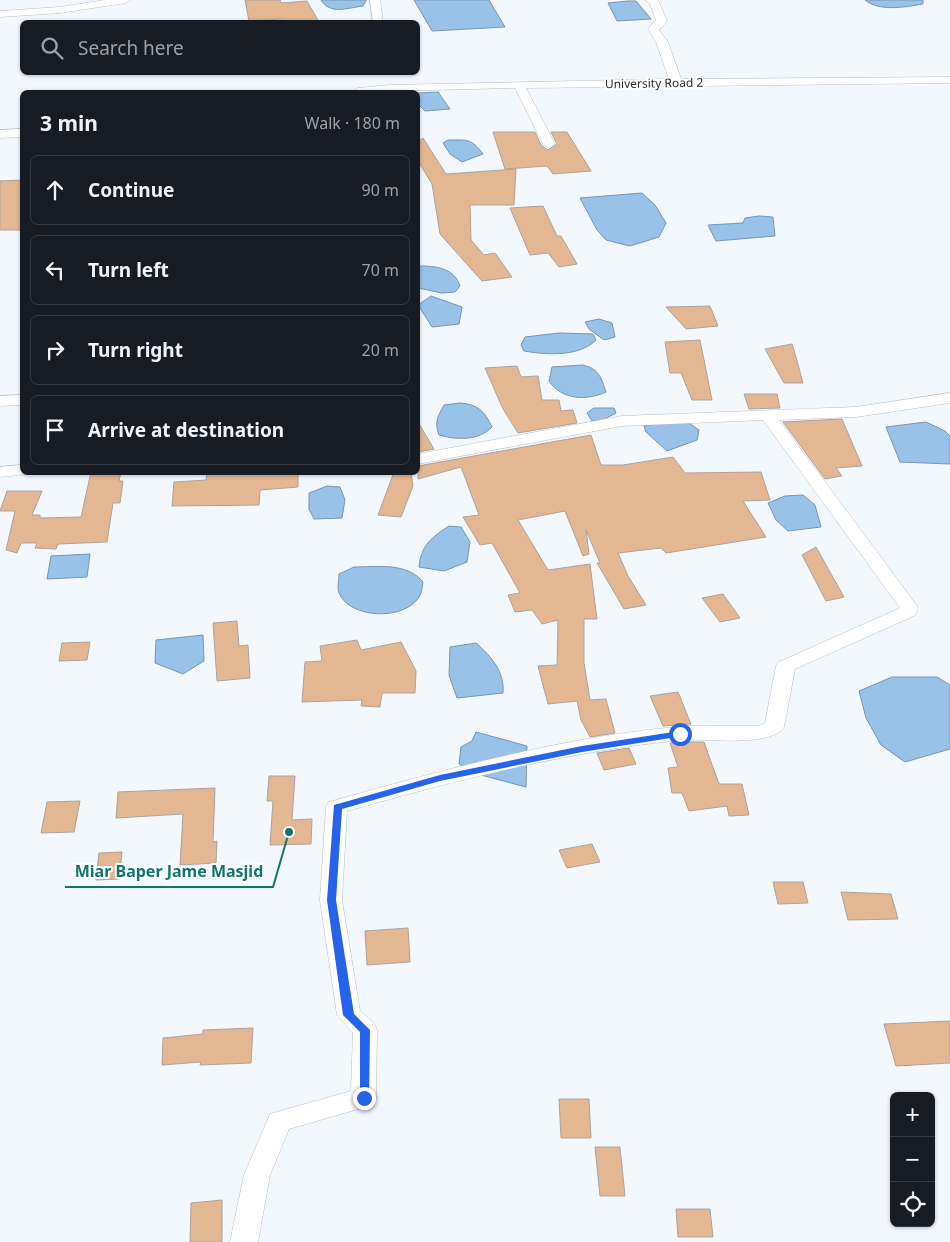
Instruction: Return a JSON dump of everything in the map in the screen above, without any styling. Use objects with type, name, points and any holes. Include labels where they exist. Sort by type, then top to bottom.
[{"type":"street","points":[[0,14],[60,10],[126,0]]},
{"type":"street","points":[[375,0],[378,20]]},
{"type":"street","points":[[650,0],[654,2],[662,21],[652,29],[662,42],[676,82]]},
{"type":"street","points":[[404,75],[408,88]]},
{"type":"street","name":"University Road 2","points":[[383,90],[676,82],[950,80]]},
{"type":"street","points":[[519,85],[549,144]]},
{"type":"street","points":[[0,134],[20,133]]},
{"type":"street","points":[[420,459],[622,421],[856,412],[950,398]]},
{"type":"street","points":[[0,401],[20,400]]},
{"type":"street","points":[[244,1242],[257,1175],[279,1121],[364,1098],[365,1030],[349,1015],[331,900],[337,807],[440,778],[582,749],[680,734],[762,733],[770,731],[774,727],[786,666],[909,612],[909,607],[768,416]]},
{"type":"street","points":[[0,472],[20,470]]},
{"type":"water","points":[[321,0],[366,1],[363,6],[334,9],[329,8]]},
{"type":"water","points":[[414,0],[489,0],[505,27],[432,31]]},
{"type":"water","points":[[865,0],[923,0],[923,4],[885,7],[871,4]]},
{"type":"water","points":[[636,1],[651,19],[617,21],[608,3]]},
{"type":"water","points":[[438,92],[450,109],[425,111],[420,106],[420,93]]},
{"type":"water","points":[[448,140],[468,141],[475,145],[483,154],[462,162],[450,154],[443,143]]},
{"type":"water","points":[[642,193],[655,205],[666,223],[659,237],[630,246],[606,240],[597,230],[580,198]]},
{"type":"water","points":[[773,217],[775,236],[716,241],[708,225],[743,223],[745,218]]},
{"type":"water","points":[[420,267],[439,268],[450,272],[458,280],[460,286],[455,292],[442,293],[420,288]]},
{"type":"water","points":[[431,296],[462,307],[459,324],[432,327],[420,308],[420,304]]},
{"type":"water","points":[[599,319],[612,323],[615,337],[604,340],[589,329],[585,322]]},
{"type":"water","points":[[559,333],[593,334],[596,340],[589,346],[572,352],[552,354],[524,351],[521,345],[525,337]]},
{"type":"water","points":[[583,365],[599,374],[606,392],[590,397],[575,397],[561,392],[549,381],[552,367]]},
{"type":"water","points":[[460,403],[472,405],[480,410],[487,417],[492,427],[487,432],[474,437],[453,438],[439,435],[437,419],[444,405]]},
{"type":"water","points":[[594,408],[614,408],[616,413],[601,421],[592,421],[587,413]]},
{"type":"water","points":[[667,422],[689,423],[699,430],[697,440],[667,451],[646,432],[644,426]]},
{"type":"water","points":[[926,422],[945,431],[950,436],[950,464],[900,462],[886,427]]},
{"type":"water","points":[[327,486],[340,487],[345,500],[342,518],[314,519],[309,509],[309,493]]},
{"type":"water","points":[[803,495],[815,505],[821,527],[788,531],[776,520],[768,503],[785,496]]},
{"type":"water","points":[[449,526],[461,527],[470,542],[467,562],[444,571],[419,567],[422,553],[428,542]]},
{"type":"water","points":[[90,554],[87,577],[47,579],[51,556]]},
{"type":"water","points":[[382,566],[409,571],[423,582],[420,595],[412,605],[390,613],[378,614],[354,608],[345,602],[339,593],[338,586],[339,574],[354,567]]},
{"type":"water","points":[[203,635],[204,661],[183,674],[155,663],[156,640]]},
{"type":"water","points":[[476,643],[496,665],[502,678],[503,693],[457,698],[449,675],[450,647]]},
{"type":"water","points":[[892,677],[937,677],[950,685],[950,749],[905,762],[881,745],[866,718],[859,691]]},
{"type":"water","points":[[476,732],[527,746],[526,787],[477,774],[459,764],[461,747],[472,741]]},
{"type":"building","points":[[245,0],[280,0],[281,3],[307,1],[318,20],[282,19],[249,20]]},
{"type":"building","points":[[493,132],[535,132],[541,145],[548,150],[557,144],[551,132],[567,132],[591,171],[553,174],[547,166],[505,169]]},
{"type":"building","points":[[423,138],[446,174],[516,169],[514,205],[470,205],[471,240],[484,255],[495,253],[512,277],[482,281],[440,234],[432,184],[420,164],[420,140]]},
{"type":"building","points":[[20,180],[20,230],[0,230],[0,181]]},
{"type":"building","points":[[543,206],[557,236],[561,236],[577,264],[559,267],[548,253],[530,255],[510,208]]},
{"type":"building","points":[[710,306],[718,326],[686,329],[666,307]]},
{"type":"building","points":[[700,340],[712,400],[692,400],[681,373],[670,373],[665,342]]},
{"type":"building","points":[[792,344],[803,383],[784,383],[765,349]]},
{"type":"building","points":[[517,366],[521,377],[538,376],[542,400],[559,400],[561,411],[573,410],[577,423],[518,433],[503,409],[485,368]]},
{"type":"building","points":[[744,394],[777,394],[780,408],[749,409]]},
{"type":"building","points":[[842,419],[862,466],[836,468],[842,476],[825,479],[783,422]]},
{"type":"building","points":[[420,425],[434,449],[420,452]]},
{"type":"building","points":[[591,435],[601,465],[623,465],[673,457],[685,473],[761,472],[770,500],[743,501],[766,537],[666,553],[661,548],[618,553],[628,576],[646,605],[624,609],[597,563],[600,563],[586,530],[589,554],[583,556],[565,511],[518,520],[548,570],[590,564],[597,619],[584,619],[584,663],[590,700],[606,699],[615,733],[590,737],[581,720],[577,701],[548,704],[538,666],[557,665],[558,620],[542,624],[532,610],[515,612],[508,595],[520,593],[492,543],[480,545],[463,517],[479,515],[461,467],[418,479],[420,466]]},
{"type":"building","points":[[90,475],[120,475],[119,481],[123,481],[120,503],[113,503],[107,542],[58,544],[56,549],[35,548],[37,543],[21,543],[17,553],[6,550],[15,511],[0,511],[7,491],[42,491],[32,515],[40,515],[40,518],[81,517]]},
{"type":"building","points":[[207,475],[298,475],[298,487],[260,490],[259,505],[172,506],[174,482],[206,480]]},
{"type":"building","points":[[393,475],[411,475],[413,486],[401,517],[378,515]]},
{"type":"building","points":[[816,547],[844,597],[826,601],[802,555]]},
{"type":"building","points":[[723,594],[740,618],[720,622],[702,598]]},
{"type":"building","points":[[237,621],[239,646],[248,645],[250,678],[217,681],[213,623]]},
{"type":"building","points":[[357,640],[361,650],[401,642],[416,671],[415,693],[382,693],[380,707],[361,706],[362,700],[302,702],[305,662],[322,661],[320,646]]},
{"type":"building","points":[[90,642],[87,660],[59,661],[62,643]]},
{"type":"building","points":[[678,692],[691,724],[663,726],[650,696]]},
{"type":"building","points":[[704,742],[719,784],[742,784],[749,815],[729,816],[727,806],[689,811],[682,793],[672,793],[668,768],[678,767],[670,743]]},
{"type":"building","points":[[629,748],[636,764],[604,770],[597,753]]},
{"type":"building","points":[[269,776],[295,776],[292,820],[312,819],[311,844],[270,845],[273,801],[267,801]]},
{"type":"building","points":[[215,788],[213,842],[217,841],[216,863],[180,865],[183,814],[116,818],[118,792]]},
{"type":"building","points":[[80,801],[74,832],[41,833],[47,802]]},
{"type":"building","points":[[592,844],[600,862],[567,868],[559,850]]},
{"type":"building","points":[[122,852],[119,879],[96,880],[99,853]]},
{"type":"building","points":[[773,882],[803,882],[808,903],[778,904]]},
{"type":"building","points":[[841,892],[891,894],[898,919],[848,920]]},
{"type":"building","points":[[408,928],[410,962],[367,965],[365,931]]},
{"type":"building","points":[[950,1021],[950,1063],[896,1066],[884,1024]]},
{"type":"building","points":[[253,1028],[251,1063],[200,1065],[201,1062],[162,1065],[163,1038],[203,1034],[203,1030]]},
{"type":"building","points":[[559,1099],[589,1099],[591,1138],[561,1138]]},
{"type":"building","points":[[595,1147],[620,1147],[625,1196],[600,1196]]},
{"type":"building","points":[[222,1200],[222,1242],[190,1242],[191,1203]]},
{"type":"building","points":[[676,1209],[710,1209],[713,1237],[678,1237]]},
{"type":"place","name":"Miar Baper Jame Masjid","points":[[289,832]]},
{"type":"route","points":[[364,1098],[365,1030],[349,1015],[331,900],[337,807],[440,778],[582,749],[680,734]]}]
